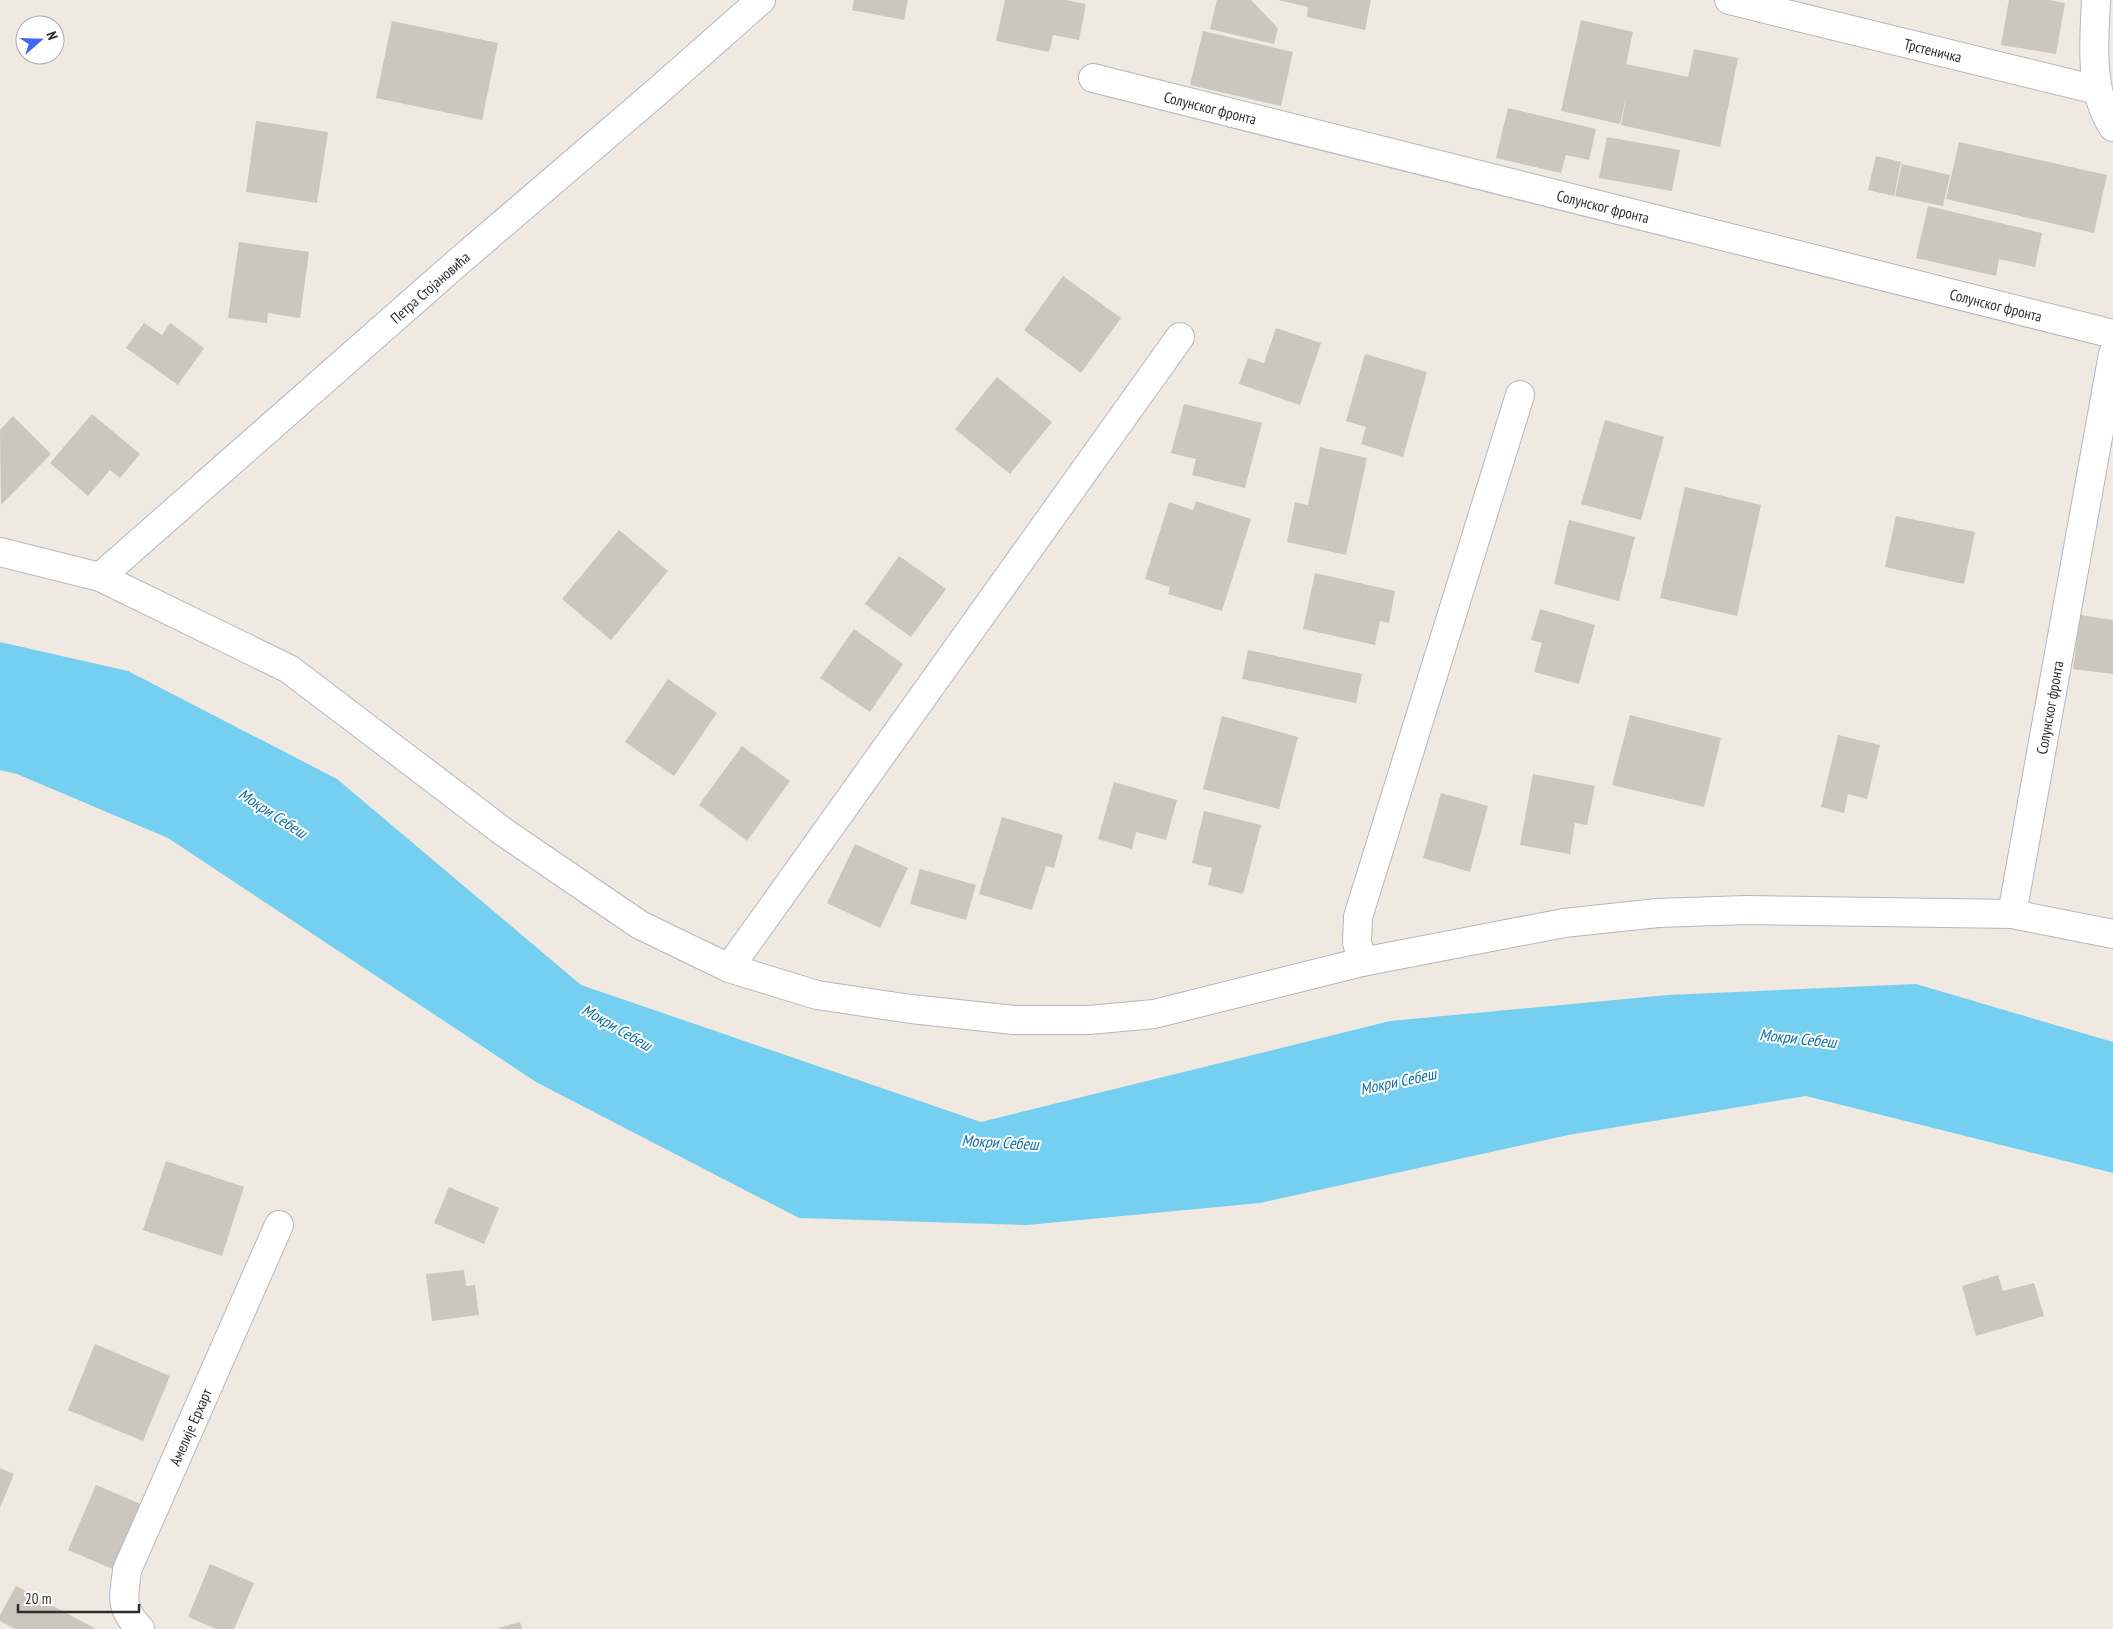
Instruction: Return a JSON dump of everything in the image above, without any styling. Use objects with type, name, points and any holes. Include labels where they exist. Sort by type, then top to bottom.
[{"type":"street","name":"Петра Стојановића","points":[[100,577],[456,263],[659,90],[761,0]]},
{"type":"street","name":"Трстеничка","points":[[1729,0],[2097,90]]},
{"type":"street","points":[[2096,0],[2094,34],[2097,90],[2103,112],[2113,127]]},
{"type":"street","name":"Солунског фронта","points":[[1093,78],[2113,334]]},
{"type":"street","points":[[729,968],[1180,337]]},
{"type":"street","name":"Солунског фронта","points":[[2012,914],[2113,354]]},
{"type":"street","points":[[1362,962],[1356,942],[1358,917],[1520,395]]},
{"type":"street","points":[[0,552],[100,577],[290,669],[506,833],[640,925],[729,968],[817,995],[902,1008],[1022,1020],[1089,1020],[1154,1014],[1362,962],[1564,923],[1658,914],[1746,910],[2012,914],[2113,934]]},
{"type":"street","name":"Амелије Ерхарт","points":[[140,1629],[130,1618],[123,1604],[127,1570],[278,1225]]},
{"type":"water","name":"Мокри Себеш","points":[[0,642],[128,671],[337,779],[581,985],[981,1122],[1390,1021],[1668,995],[1916,984],[2113,1042],[2113,1173],[1806,1096],[1568,1135],[1260,1203],[1027,1225],[799,1218],[536,1082],[168,838],[17,774],[0,770]]},
{"type":"building","points":[[854,0],[908,0],[904,20],[852,10]]},
{"type":"building","points":[[1005,0],[1066,0],[1086,4],[1079,40],[1053,35],[1049,52],[996,41]]},
{"type":"building","points":[[1217,0],[1251,0],[1278,28],[1274,44],[1210,29]]},
{"type":"building","points":[[1278,0],[1371,0],[1365,30],[1307,17],[1308,7]]},
{"type":"building","points":[[2009,0],[2049,0],[2065,3],[2056,54],[2001,45]]},
{"type":"building","points":[[1581,20],[1633,32],[1626,64],[1688,77],[1694,49],[1738,58],[1720,147],[1621,125],[1627,93],[1620,124],[1561,111]]},
{"type":"building","points":[[392,21],[498,43],[482,120],[376,98]]},
{"type":"building","points":[[1203,31],[1293,52],[1281,106],[1190,85]]},
{"type":"building","points":[[1508,108],[1596,129],[1589,160],[1566,155],[1561,173],[1496,158]]},
{"type":"building","points":[[256,121],[328,132],[317,203],[246,192]]},
{"type":"building","points":[[1607,137],[1680,150],[1672,191],[1599,178]]},
{"type":"building","points":[[1959,142],[2107,175],[2094,233],[1946,199]]},
{"type":"building","points":[[1876,156],[1901,162],[1894,196],[1868,190]]},
{"type":"building","points":[[1902,164],[1950,175],[1943,206],[1895,196]]},
{"type":"building","points":[[1928,206],[2042,233],[2035,267],[1999,259],[1996,276],[1916,258]]},
{"type":"building","points":[[239,242],[309,252],[300,318],[268,313],[267,323],[228,318]]},
{"type":"building","points":[[1063,276],[1121,318],[1081,373],[1024,330]]},
{"type":"building","points":[[144,323],[162,335],[170,323],[204,348],[178,385],[126,348]]},
{"type":"building","points":[[1276,328],[1321,343],[1300,405],[1239,384],[1248,358],[1264,363]]},
{"type":"building","points":[[1365,354],[1427,372],[1403,457],[1361,444],[1366,427],[1346,421]]},
{"type":"building","points":[[997,377],[1052,422],[1010,474],[955,429]]},
{"type":"building","points":[[1184,404],[1262,423],[1245,488],[1192,475],[1196,459],[1171,453]]},
{"type":"building","points":[[92,414],[140,454],[120,478],[110,470],[88,496],[50,463]]},
{"type":"building","points":[[13,416],[51,454],[1,505],[0,430]]},
{"type":"building","points":[[1605,420],[1664,437],[1641,520],[1581,504]]},
{"type":"building","points":[[1320,447],[1367,458],[1346,555],[1287,542],[1295,502],[1308,505]]},
{"type":"building","points":[[1685,487],[1761,505],[1737,616],[1660,598]]},
{"type":"building","points":[[1196,501],[1251,519],[1222,611],[1168,594],[1170,587],[1145,579],[1169,502],[1193,510]]},
{"type":"building","points":[[1896,516],[1975,532],[1964,584],[1885,567]]},
{"type":"building","points":[[1569,520],[1635,537],[1619,601],[1554,584]]},
{"type":"building","points":[[619,530],[668,571],[611,640],[562,599]]},
{"type":"building","points":[[899,556],[946,589],[911,637],[865,604]]},
{"type":"building","points":[[1315,573],[1395,591],[1389,623],[1380,621],[1375,645],[1303,629]]},
{"type":"building","points":[[1540,609],[1595,625],[1579,684],[1534,672],[1542,643],[1531,640]]},
{"type":"building","points":[[2080,615],[2113,620],[2113,674],[2073,669]]},
{"type":"building","points":[[854,629],[903,664],[870,712],[820,678]]},
{"type":"building","points":[[1248,650],[1362,674],[1356,703],[1242,679]]},
{"type":"building","points":[[668,679],[717,713],[674,776],[625,742]]},
{"type":"building","points":[[1630,715],[1721,738],[1704,807],[1612,785]]},
{"type":"building","points":[[1222,716],[1298,737],[1279,809],[1203,789]]},
{"type":"building","points":[[1838,735],[1880,745],[1867,799],[1848,794],[1844,813],[1821,807]]},
{"type":"building","points":[[742,746],[790,781],[747,841],[699,805]]},
{"type":"building","points":[[1533,774],[1595,786],[1587,825],[1575,823],[1570,854],[1520,845]]},
{"type":"building","points":[[1114,782],[1177,800],[1166,840],[1136,832],[1132,849],[1098,839]]},
{"type":"building","points":[[1441,793],[1488,806],[1470,872],[1423,858]]},
{"type":"building","points":[[1204,811],[1261,825],[1243,894],[1208,885],[1212,868],[1192,863]]},
{"type":"building","points":[[1002,817],[1063,835],[1054,868],[1046,866],[1032,910],[979,894]]},
{"type":"building","points":[[855,844],[908,868],[880,928],[827,903]]},
{"type":"building","points":[[920,869],[976,885],[966,920],[910,904]]},
{"type":"building","points":[[166,1161],[244,1187],[222,1256],[143,1230]]},
{"type":"building","points":[[449,1187],[499,1208],[484,1244],[434,1223]]},
{"type":"building","points":[[464,1270],[466,1286],[475,1285],[479,1315],[432,1321],[426,1274]]},
{"type":"building","points":[[1998,1275],[2003,1291],[2034,1283],[2044,1316],[1976,1336],[1962,1286]]},
{"type":"building","points":[[95,1344],[170,1376],[143,1441],[68,1410]]},
{"type":"building","points":[[0,1468],[14,1474],[0,1508]]},
{"type":"building","points":[[96,1485],[150,1508],[122,1573],[68,1550]]},
{"type":"building","points":[[210,1564],[254,1583],[234,1629],[216,1629],[188,1617]]},
{"type":"building","points":[[16,1586],[96,1629],[15,1629],[0,1621],[0,1615]]},
{"type":"building","points":[[520,1622],[522,1629],[498,1629],[498,1628]]}]
